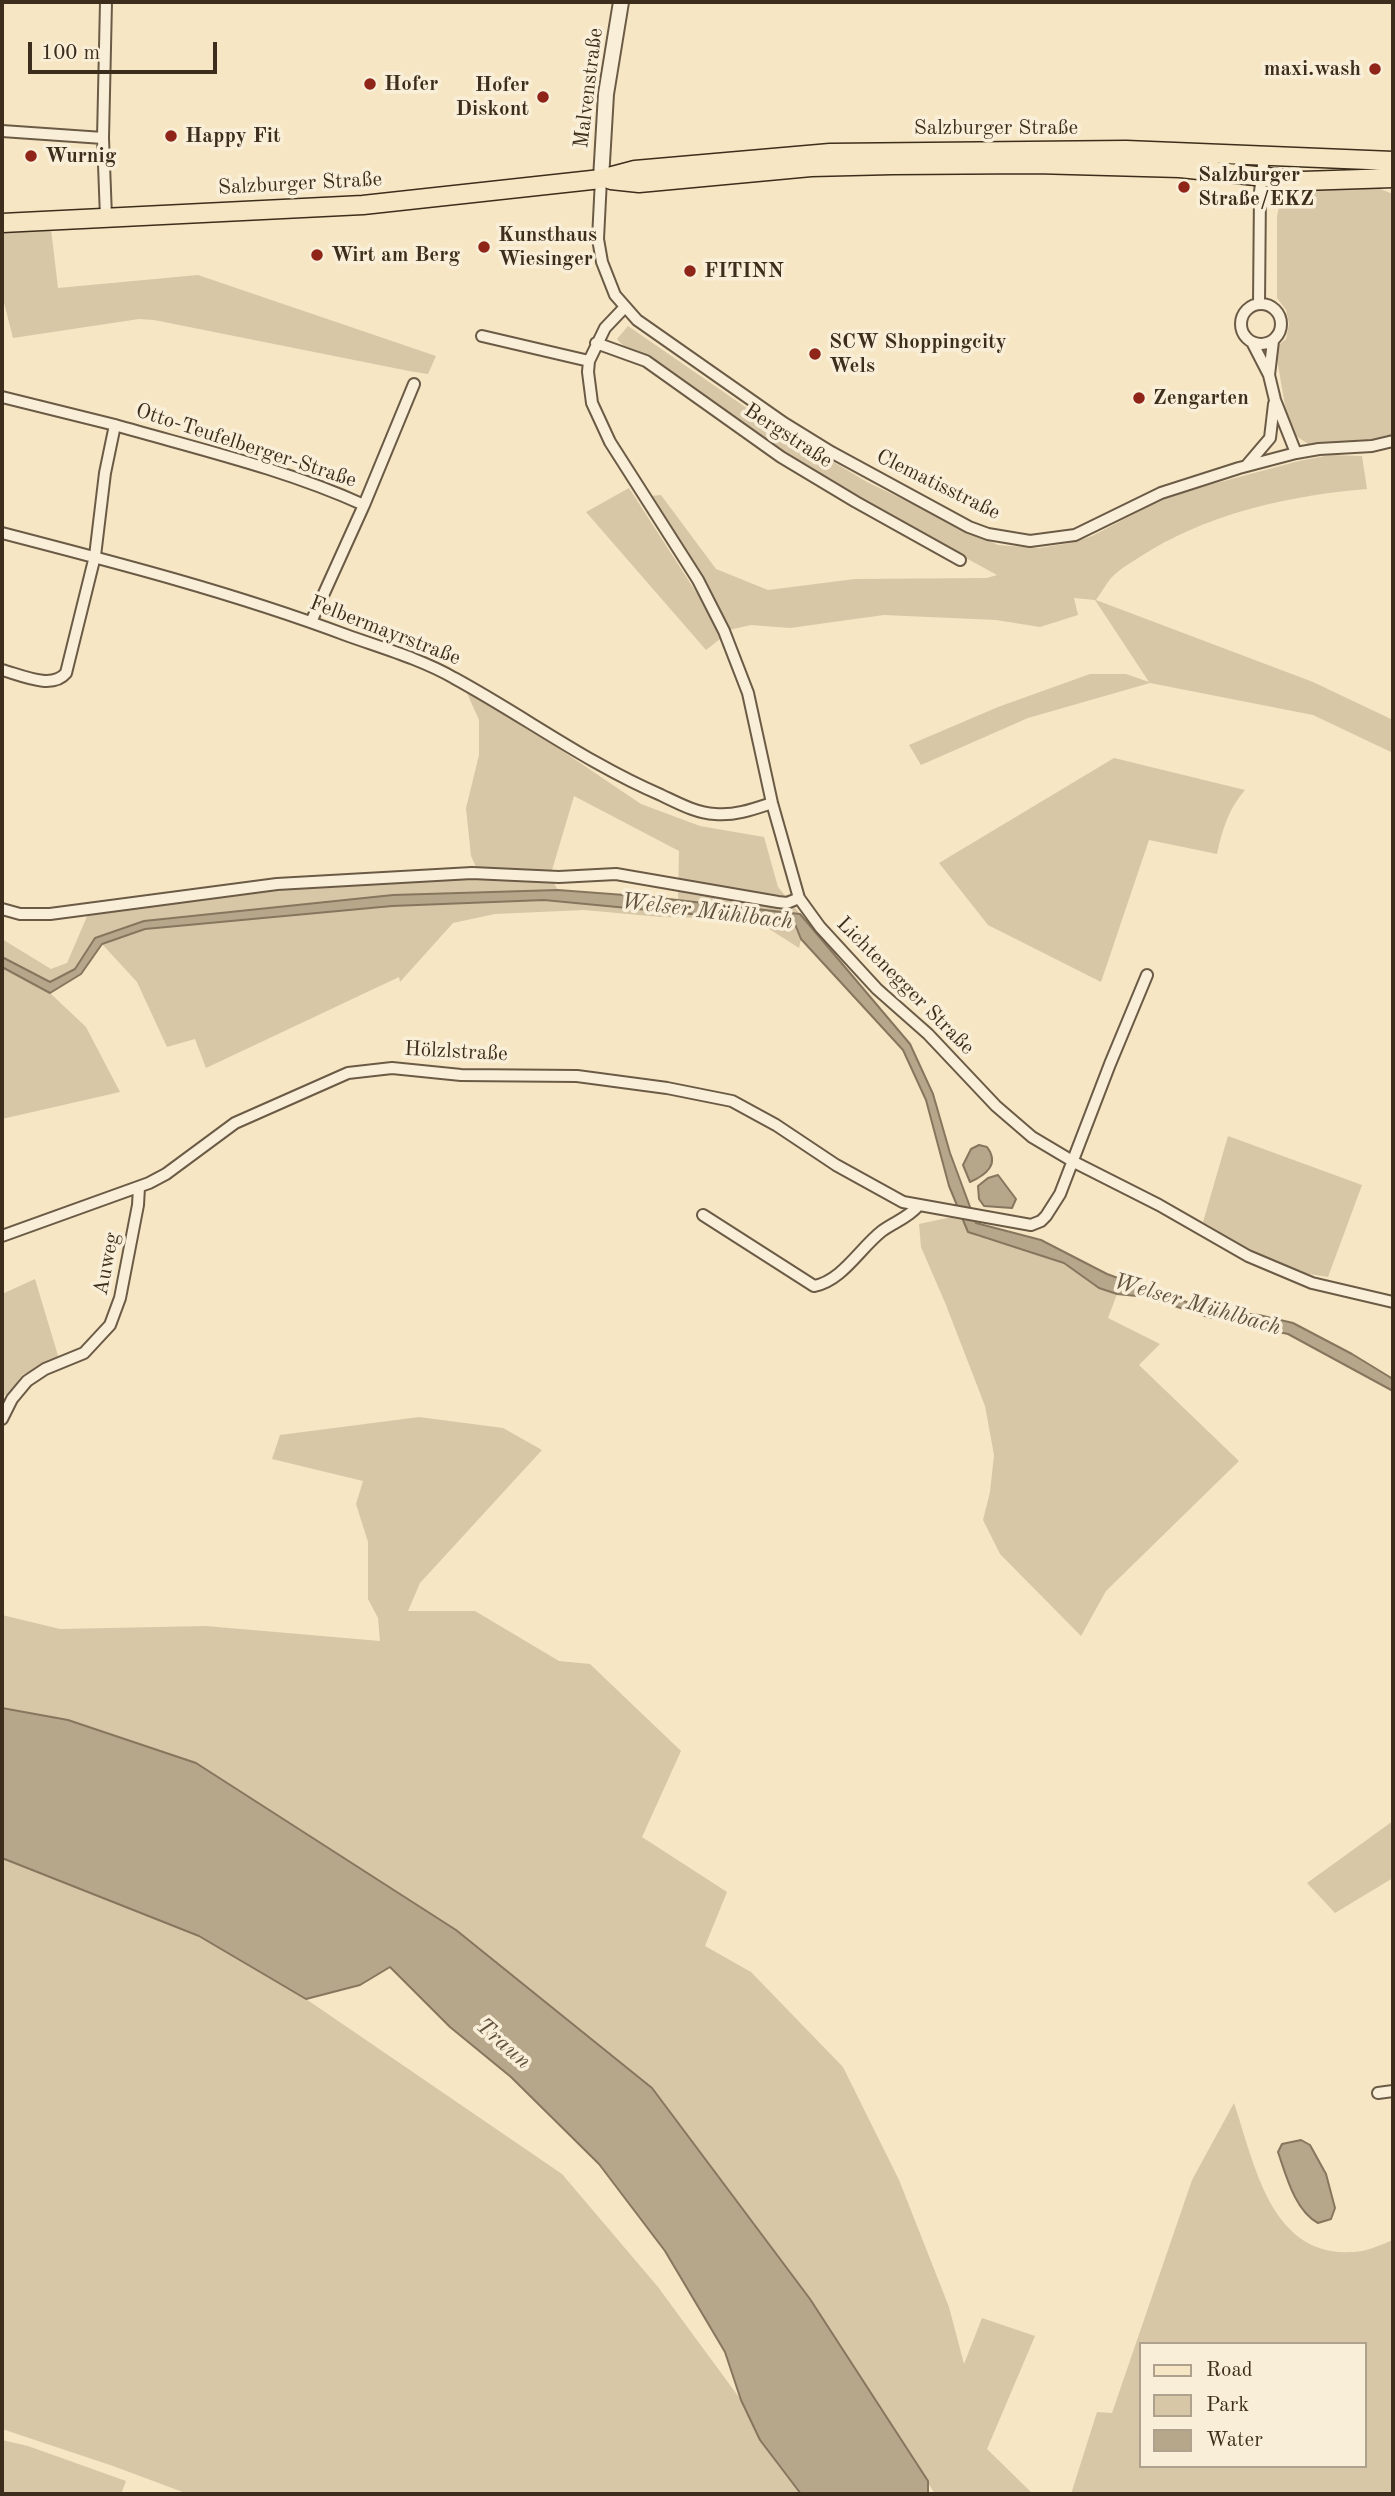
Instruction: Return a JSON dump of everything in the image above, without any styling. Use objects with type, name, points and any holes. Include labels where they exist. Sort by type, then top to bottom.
[{"type":"main road","name":"Salzburger Straße","points":[[2,223],[363,205],[601,179],[635,170],[830,153],[1126,150],[1393,161]]},
{"type":"main road","name":"Salzburger Straße","points":[[601,179],[639,183],[811,167],[1035,164],[1180,168],[1262,178],[1316,181],[1393,178]]},
{"type":"street","points":[[106,2],[103,138],[106,217]]},
{"type":"street","name":"Malvenstraße","points":[[601,179],[606,94],[621,2]]},
{"type":"street","points":[[2,131],[103,138]]},
{"type":"street","points":[[1259,304],[1264,156]]},
{"type":"street","points":[[601,179],[598,239],[602,262],[607,278],[624,308]]},
{"type":"street","points":[[1252,342],[1267,344],[1280,332],[1280,318],[1276,310],[1268,305],[1259,304],[1245,313],[1242,329],[1269,375],[1275,400],[1296,453]]},
{"type":"street","name":"Lichtenegger Straße","points":[[624,308],[605,328],[589,361],[587,373],[592,403],[610,442],[698,580],[724,631],[748,694],[772,803],[799,898],[820,927],[877,989],[928,1034],[996,1106],[1032,1137],[1248,1256],[1312,1283],[1393,1302]]},
{"type":"street","name":"Clematisstraße","points":[[624,308],[657,335],[784,423],[831,452],[969,527],[988,534],[1030,541],[1075,535],[1097,527],[1161,493],[1247,465],[1319,449],[1372,446],[1393,441]]},
{"type":"street","points":[[482,336],[589,361]]},
{"type":"street","points":[[1269,375],[1273,341]]},
{"type":"street","name":"Bergstraße","points":[[596,343],[646,361],[781,457],[960,560]]},
{"type":"street","name":"Otto-Teufelberger-Straße","points":[[311,622],[364,505],[414,384]]},
{"type":"street","name":"Otto-Teufelberger-Straße","points":[[2,397],[115,425],[239,461],[338,493],[364,505]]},
{"type":"street","points":[[1247,465],[1270,438],[1275,400]]},
{"type":"street","name":"Otto-Teufelberger-Straße","points":[[2,670],[49,682],[61,679],[66,673],[95,556],[105,473],[115,425]]},
{"type":"street","points":[[1270,438],[1282,456]]},
{"type":"street","name":"Felbermayrstraße","points":[[2,533],[199,586],[311,622],[443,672],[621,777],[690,808],[728,814],[772,803]]},
{"type":"street","points":[[2,909],[20,914],[50,914],[276,884],[472,873],[559,877],[616,874],[778,902],[787,903],[799,898]]},
{"type":"street","points":[[1074,1162],[1110,1064],[1147,975]]},
{"type":"street","name":"Hölzlstraße","points":[[2,1236],[139,1187],[166,1174],[249,1115],[348,1073],[392,1068],[461,1075],[603,1078],[732,1101],[776,1125],[887,1195],[918,1206],[1031,1225],[1041,1221],[1054,1206],[1074,1162]]},
{"type":"street","name":"Auweg","points":[[2,1419],[12,1399],[27,1381],[45,1369],[84,1353],[110,1325],[120,1298],[139,1187]]},
{"type":"street","points":[[703,1215],[814,1286],[834,1278],[882,1232],[910,1216],[918,1206]]},
{"type":"street","points":[[1378,2093],[1393,2091]]},
{"type":"green space","points":[[1378,188],[1393,194],[1393,435],[1371,441],[1308,444],[1295,435],[1287,417],[1275,348],[1286,339],[1289,324],[1286,310],[1277,298],[1277,216],[1283,190]]},
{"type":"green space","points":[[51,229],[58,288],[198,275],[436,356],[428,374],[139,319],[13,338],[2,295],[2,231]]},
{"type":"green space","points":[[628,326],[767,422],[867,482],[998,545],[1039,548],[1070,543],[1092,536],[1159,501],[1194,489],[1299,461],[1330,455],[1362,456],[1367,489],[1283,501],[1201,525],[1125,566],[1111,578],[1096,600],[1313,682],[1393,720],[1393,753],[1313,715],[1150,683],[1028,718],[921,765],[909,745],[998,707],[1090,674],[1126,674],[1149,682],[1095,600],[1074,598],[1078,615],[1040,627],[996,620],[884,615],[790,628],[751,625],[729,630],[650,496],[661,495],[716,569],[768,590],[855,579],[987,578],[997,575],[845,491],[744,428],[662,364],[621,344],[617,339]]},
{"type":"green space","points":[[629,488],[707,609],[720,639],[706,650],[586,512]]},
{"type":"green space","points":[[466,691],[552,744],[641,804],[700,826],[764,837],[778,887],[800,914],[678,900],[679,851],[574,796],[550,877],[558,890],[393,895],[234,912],[95,938],[75,969],[50,982],[2,957],[2,939],[51,969],[67,963],[88,914],[333,885],[481,878],[471,856],[466,808],[479,755],[479,720]]},
{"type":"green space","points":[[1114,758],[1245,790],[1227,820],[1217,854],[1149,840],[1101,982],[988,925],[939,863]]},
{"type":"green space","points":[[544,900],[795,924],[801,939],[799,948],[763,925],[706,918],[584,910],[495,914],[453,923],[400,982],[399,977],[206,1068],[195,1039],[167,1047],[137,982],[102,944],[145,929],[392,906]]},
{"type":"green space","points":[[2,967],[50,993],[86,1027],[120,1092],[2,1119]]},
{"type":"green space","points":[[1228,1136],[1362,1185],[1328,1277],[1285,1270],[1203,1222]]},
{"type":"green space","points":[[961,1215],[976,1236],[1064,1263],[1099,1288],[1117,1294],[1108,1318],[1160,1344],[1139,1365],[1239,1461],[1106,1591],[1081,1636],[1000,1554],[983,1520],[990,1492],[994,1455],[985,1406],[921,1247],[919,1224]]},
{"type":"green space","points":[[35,1279],[59,1359],[22,1375],[9,1394],[2,1396],[2,1294]]},
{"type":"green space","points":[[419,1417],[503,1428],[542,1450],[420,1583],[408,1611],[475,1611],[559,1661],[590,1664],[681,1751],[642,1837],[727,1892],[705,1946],[751,1972],[843,2067],[899,2180],[949,2307],[964,2364],[982,2318],[1035,2336],[987,2449],[1033,2494],[935,2494],[810,2299],[652,2088],[456,1930],[196,1763],[2,1708],[2,1615],[60,1629],[206,1626],[380,1641],[378,1618],[368,1599],[368,1542],[356,1504],[363,1481],[272,1459],[280,1435]]},
{"type":"green space","points":[[1393,1821],[1393,1878],[1335,1913],[1307,1883]]},
{"type":"green space","points":[[2,1858],[199,1936],[306,1999],[562,2174],[658,2287],[741,2400],[760,2440],[801,2494],[188,2494],[2,2429]]},
{"type":"green space","points":[[1234,2103],[1260,2182],[1272,2206],[1288,2227],[1307,2242],[1332,2251],[1362,2251],[1393,2240],[1393,2494],[1071,2494],[1097,2412],[1112,2413],[1192,2180]]},
{"type":"green space","points":[[2,2440],[28,2446],[126,2481],[121,2494],[2,2494]]},
{"type":"water","name":"Welser Mühlbach","points":[[558,890],[651,897],[800,914],[910,1044],[933,1094],[950,1153],[976,1223],[1041,1240],[1107,1274],[1208,1309],[1259,1315],[1293,1323],[1393,1379],[1393,1391],[1288,1334],[1208,1317],[1147,1297],[1117,1294],[1099,1288],[1064,1263],[968,1232],[949,1186],[926,1100],[903,1050],[801,939],[795,924],[544,900],[392,906],[145,929],[102,944],[81,974],[50,993],[2,967],[2,957],[50,982],[75,969],[95,938],[144,921],[393,895]]},
{"type":"water","points":[[979,1145],[987,1147],[991,1153],[992,1164],[986,1172],[970,1182],[963,1165],[971,1149]]},
{"type":"water","points":[[998,1175],[1016,1199],[1012,1208],[984,1206],[979,1199],[978,1186],[988,1178]]},
{"type":"water","name":"Traun","points":[[2,1708],[68,1720],[196,1763],[456,1930],[652,2088],[810,2299],[928,2481],[928,2494],[801,2494],[760,2440],[741,2400],[725,2352],[665,2251],[599,2164],[511,2077],[450,2027],[390,1967],[360,1985],[306,1999],[199,1936],[2,1858]]},
{"type":"water","points":[[1301,2140],[1310,2145],[1326,2174],[1335,2208],[1331,2219],[1318,2223],[1297,2201],[1278,2152],[1282,2144]]},
{"type":"place","name":"maxi.wash","points":[[1375,69]]},
{"type":"place","name":"Hofer","points":[[370,84]]},
{"type":"place","name":"Hofer Diskont","points":[[543,97]]},
{"type":"place","name":"Happy Fit","points":[[171,136]]},
{"type":"place","name":"Wurnig","points":[[31,156]]},
{"type":"place","name":"Salzburger Straße/EKZ","points":[[1184,187]]},
{"type":"place","name":"Kunsthaus Wiesinger","points":[[484,247]]},
{"type":"place","name":"Wirt am Berg","points":[[317,255]]},
{"type":"place","name":"FITINN","points":[[690,271]]},
{"type":"place","name":"SCW Shoppingcity Wels","points":[[815,354]]},
{"type":"place","name":"Zengarten","points":[[1139,398]]}]
